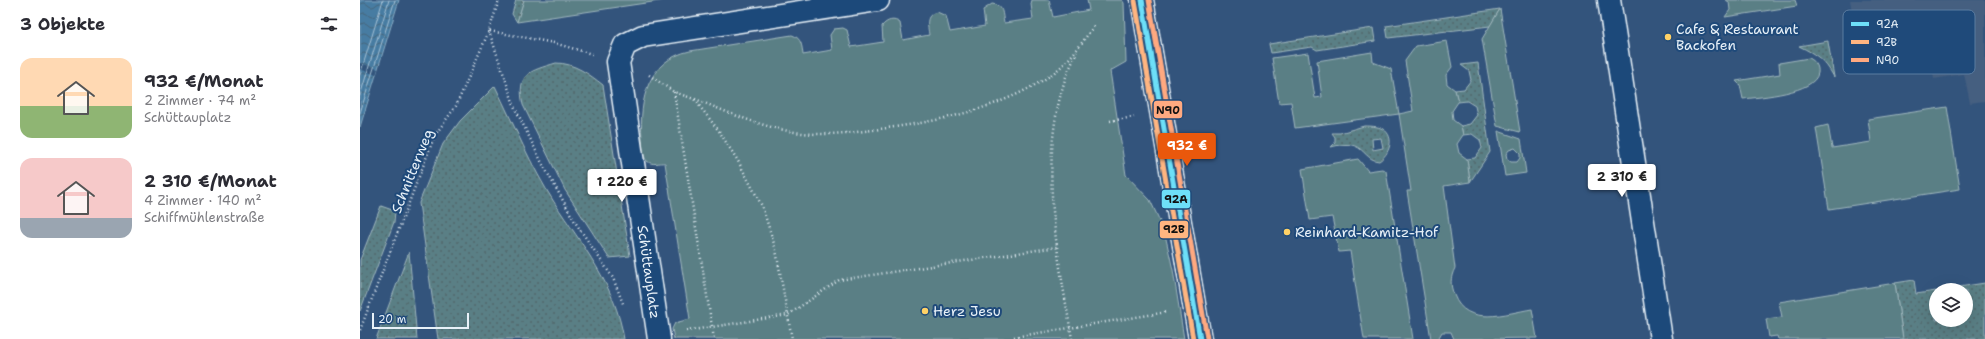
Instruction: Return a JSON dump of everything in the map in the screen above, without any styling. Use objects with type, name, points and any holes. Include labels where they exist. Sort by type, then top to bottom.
[{"type":"street","points":[[618,62],[625,45],[643,36],[878,0]]},
{"type":"street","points":[[1142,0],[1200,339]]},
{"type":"street","points":[[1609,0],[1661,339]]},
{"type":"street","name":"Schüttauplatz","points":[[618,62],[658,336]]},
{"type":"path","name":"Schnitterweg","points":[[360,330],[435,135],[456,106],[489,31],[499,0]]},
{"type":"path","points":[[1072,339],[1054,228],[1051,185],[1053,140],[1064,82],[1078,50],[1095,24]]},
{"type":"path","points":[[618,62],[554,43],[489,31],[515,108],[542,163],[576,222],[613,278],[626,311]]},
{"type":"path","points":[[714,339],[674,92],[764,124],[802,133],[855,133],[946,119],[986,106],[1044,79],[1063,65],[1078,50]]},
{"type":"path","points":[[694,99],[719,131],[762,206],[776,250],[792,339]]},
{"type":"path","points":[[1110,121],[1135,116]]},
{"type":"path","points":[[658,336],[788,314],[839,280],[1057,247]]},
{"type":"path","points":[[1014,338],[1173,311]]},
{"type":"shaded area","points":[[1850,0],[1985,0],[1985,101],[1970,103],[1964,74],[1975,74],[1975,10],[1852,10]]},
{"type":"shaded area","points":[[1933,74],[1964,74],[1934,79]]},
{"type":"green space","points":[[516,0],[524,0],[517,22],[512,14]]},
{"type":"green space","points":[[524,0],[666,0],[517,22]]},
{"type":"green space","points":[[1032,0],[1049,0],[1053,17],[1089,10],[1087,0],[1122,0],[1124,3],[1126,62],[1110,71],[1126,175],[1150,200],[1164,230],[1173,270],[1184,339],[674,339],[672,329],[675,323],[690,319],[665,163],[654,164],[645,159],[641,123],[642,109],[649,83],[664,63],[676,56],[690,51],[792,35],[800,41],[803,55],[832,50],[830,35],[834,29],[843,28],[847,30],[851,47],[883,42],[882,26],[891,20],[900,23],[903,40],[929,35],[928,18],[933,13],[937,12],[946,16],[950,32],[985,26],[983,10],[992,4],[1001,8],[1004,23],[1033,19],[1031,4]]},
{"type":"green space","points":[[1726,0],[1795,0],[1797,6],[1725,17],[1730,10],[1729,2]]},
{"type":"green space","points":[[1500,9],[1490,26],[1388,38],[1386,26]]},
{"type":"green space","points":[[1500,9],[1520,132],[1497,126],[1482,39]]},
{"type":"green space","points":[[1373,28],[1375,41],[1317,50],[1312,47],[1271,53],[1269,44]]},
{"type":"green space","points":[[1447,41],[1452,67],[1446,75],[1447,84],[1455,90],[1458,102],[1452,111],[1453,120],[1461,126],[1463,135],[1457,144],[1459,153],[1467,159],[1470,182],[1444,186],[1455,268],[1451,278],[1451,285],[1454,295],[1460,305],[1468,312],[1477,315],[1499,315],[1532,309],[1537,338],[1454,339],[1451,332],[1442,332],[1438,339],[1431,339],[1407,191],[1411,191],[1399,114],[1413,111],[1405,61],[1416,46]]},
{"type":"green space","points":[[1828,41],[1834,77],[1820,58],[1799,46]]},
{"type":"green space","points":[[1372,52],[1373,62],[1391,69],[1399,114],[1295,128],[1291,102],[1279,103],[1272,58],[1308,53],[1315,98],[1322,97],[1317,61]]},
{"type":"green space","points":[[1809,58],[1816,64],[1818,73],[1815,80],[1807,85],[1786,93],[1743,99],[1740,85],[1736,81],[1780,74],[1779,63]]},
{"type":"green space","points":[[556,63],[563,63],[575,67],[587,73],[603,85],[630,256],[609,258],[565,190],[523,105],[521,94],[522,86],[527,75],[539,68]]},
{"type":"green space","points":[[1478,63],[1490,152],[1470,182],[1467,159],[1475,158],[1482,148],[1480,140],[1472,134],[1463,135],[1461,126],[1470,124],[1477,115],[1475,106],[1467,101],[1458,102],[1455,90],[1464,89],[1471,80],[1469,71],[1461,65]]},
{"type":"green space","points":[[495,86],[530,160],[554,202],[587,251],[606,283],[620,319],[624,339],[438,339],[419,203],[443,144],[460,121]]},
{"type":"green space","points":[[1947,107],[1960,189],[1829,209],[1816,128],[1828,125],[1832,148],[1871,142],[1868,119]]},
{"type":"green space","points":[[1364,126],[1378,127],[1387,132],[1390,146],[1383,158],[1379,161],[1375,160],[1352,145],[1346,144],[1331,147],[1335,143],[1335,137],[1332,133],[1340,133]],"holes":[[[1381,138],[1383,148],[1373,150],[1372,139]]]},
{"type":"green space","points":[[1498,131],[1521,139],[1526,173],[1505,176]],"holes":[[[1515,148],[1520,153],[1520,158],[1517,162],[1511,162],[1507,159],[1506,154],[1509,150]]]},
{"type":"green space","points":[[1358,159],[1368,171],[1382,169],[1386,171],[1413,339],[1364,339],[1350,251],[1339,252],[1332,217],[1310,220],[1302,169]]},
{"type":"green space","points":[[381,206],[395,211],[394,222],[360,311],[360,260]]},
{"type":"green space","points":[[409,252],[417,339],[376,339]]},
{"type":"green space","points":[[1914,280],[1916,294],[1929,292],[1929,327],[1973,327],[1973,285],[1985,283],[1985,339],[1903,339],[1895,283]]},
{"type":"green space","points":[[1895,283],[1903,339],[1778,339],[1777,336],[1769,337],[1766,319],[1782,317],[1779,302]]},
{"type":"water","points":[[360,0],[399,0],[360,127]]},
{"type":"pier","points":[[360,63],[378,69],[376,75],[360,69]]},
{"type":"transit line","name":"92A","points":[[1142,0],[1200,339]]},
{"type":"transit line","name":"N90","points":[[1149,0],[1207,338]]},
{"type":"transit line","name":"92B","points":[[1135,1],[1193,339]]},
{"type":"place","name":"Cafe & Restaurant Backofen","points":[[1668,37]]},
{"type":"place","name":"Reinhard-Kamitz-Hof","points":[[1287,232]]},
{"type":"place","name":"Herz Jesu","points":[[925,311]]}]
